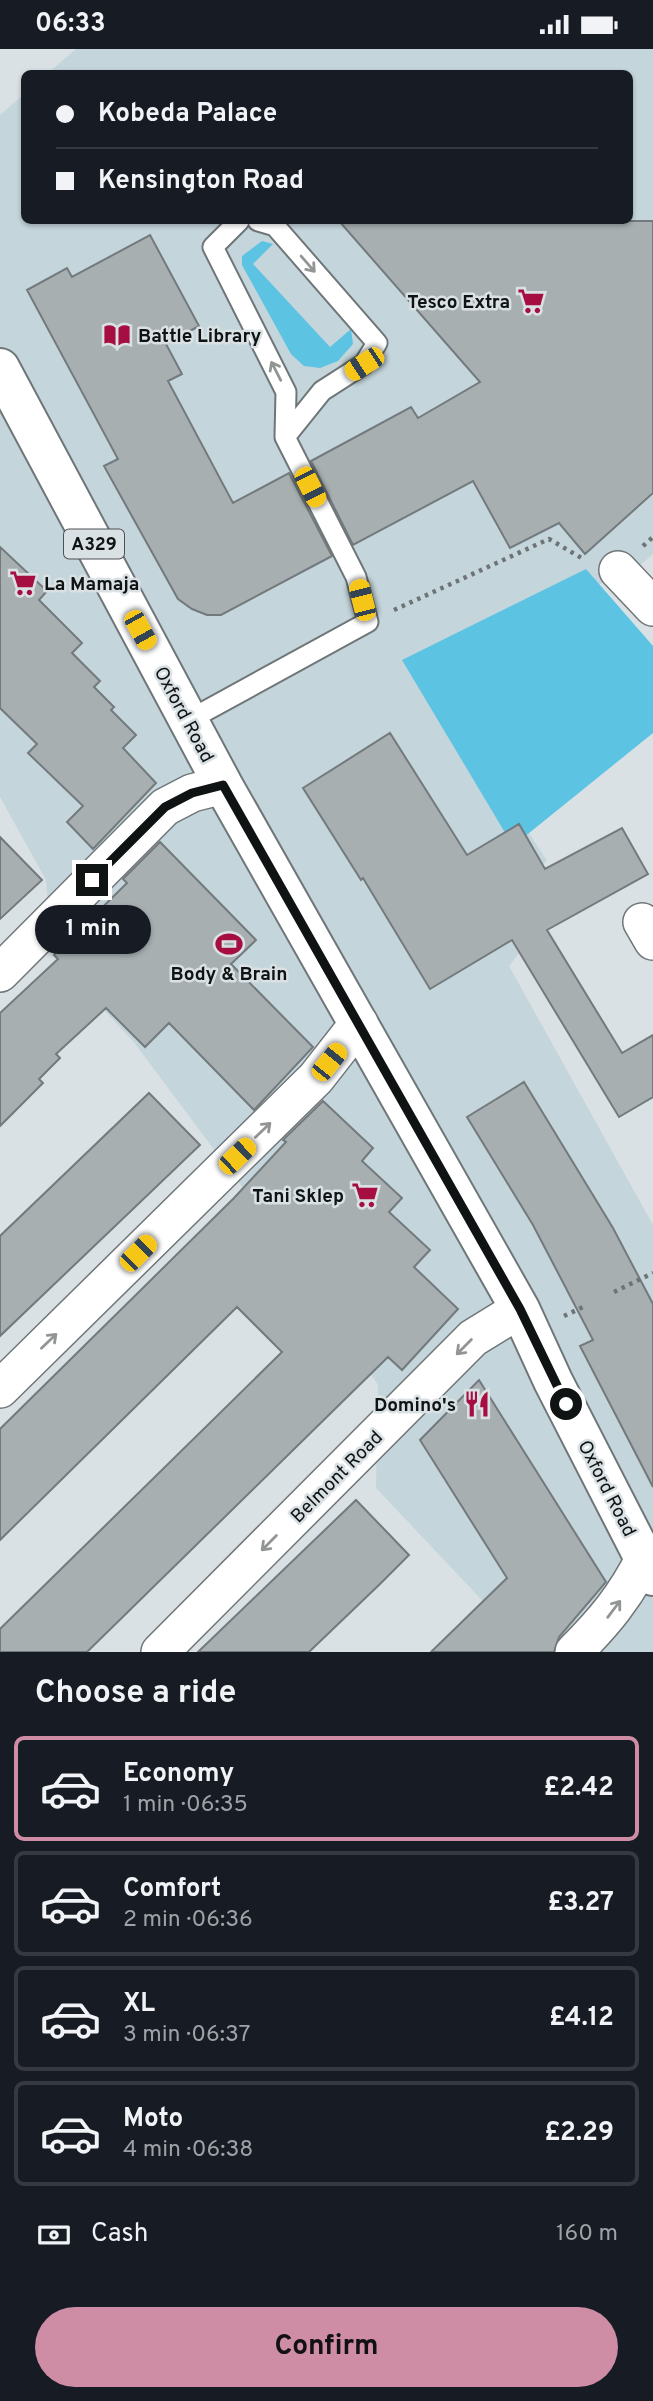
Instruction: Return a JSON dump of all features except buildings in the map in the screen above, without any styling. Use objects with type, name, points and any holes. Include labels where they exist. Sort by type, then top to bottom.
[{"type":"main road","name":"Oxford Road","points":[[0,368],[223,785],[520,1309],[649,1568]]},
{"type":"street","points":[[605,566],[653,607]]},
{"type":"street","points":[[0,972],[165,807],[192,793],[223,785]]},
{"type":"street","points":[[0,1389],[317,1078],[359,1023]]},
{"type":"street","name":"Belmont Road","points":[[160,1652],[472,1338],[520,1309]]},
{"type":"street","points":[[574,1652],[604,1622],[649,1568]]},
{"type":"lane","points":[[189,720],[368,622],[356,577],[285,437],[286,392],[213,247],[236,224]]},
{"type":"lane","points":[[268,224],[275,226],[377,343],[364,364],[322,391],[285,437]]},
{"type":"path","points":[[368,622],[549,540],[605,566]]},
{"type":"path","points":[[614,1291],[653,1273]]},
{"type":"shaded area","points":[[76,49],[653,49],[653,554],[639,566],[422,666],[547,861],[517,882],[540,927],[509,966],[653,1225],[653,1652],[531,1652],[376,1488],[378,1385],[274,1230],[133,1041],[53,956],[46,880],[0,797],[0,115],[21,97],[21,224],[633,224],[633,70],[52,70]]},
{"type":"shaded area","points":[[262,241],[273,244],[253,264],[330,347],[351,329],[353,344],[338,361],[320,368],[304,366],[291,354],[242,265],[242,256]]},
{"type":"shaded area","points":[[586,569],[653,646],[653,733],[513,846],[402,660]]},
{"type":"place","name":"Tesco Extra","points":[[531,301]]},
{"type":"place","name":"Battle Library","points":[[117,335]]},
{"type":"place","name":"La Mamaja","points":[[23,583]]},
{"type":"place","name":"Body & Brain","points":[[229,944]]},
{"type":"place","name":"Tani Sklep","points":[[365,1195]]},
{"type":"place","name":"Domino's","points":[[477,1404]]},
{"type":"route","points":[[92,880],[165,807],[192,793],[223,785],[520,1309],[566,1404]]}]
